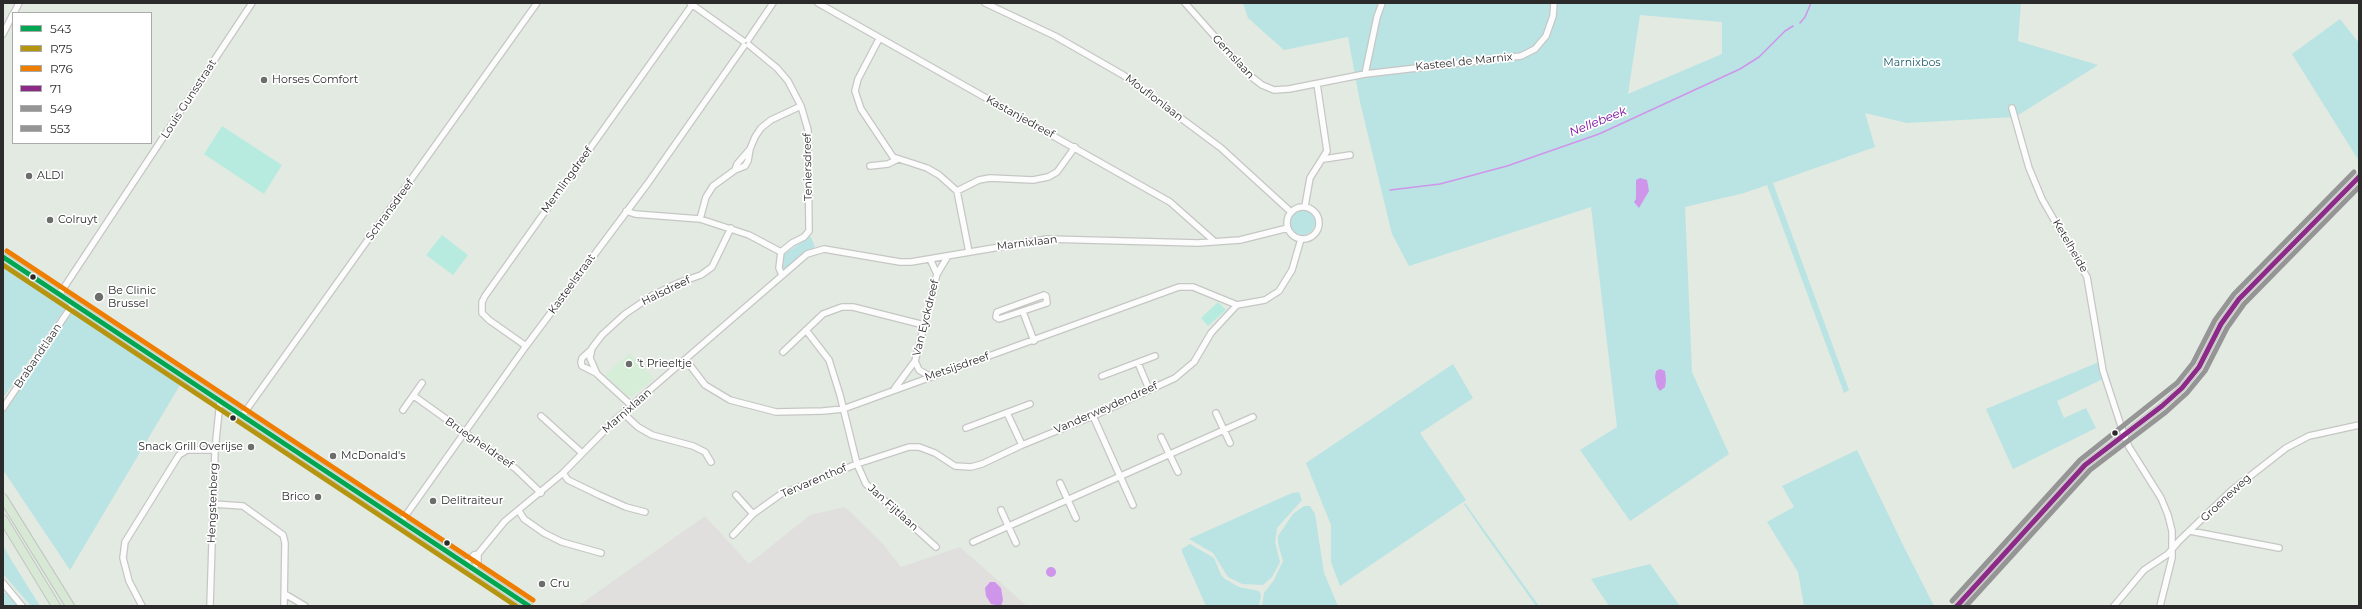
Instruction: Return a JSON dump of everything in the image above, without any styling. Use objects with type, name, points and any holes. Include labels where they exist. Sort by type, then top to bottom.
[{"type":"highway","points":[[3,498],[70,606]]},
{"type":"highway","points":[[3,519],[56,606]]},
{"type":"main road","points":[[3,257],[529,606]]},
{"type":"street","points":[[14,12],[19,3]]},
{"type":"street","name":"Louis Gunsstraat","points":[[59,295],[252,3]]},
{"type":"street","name":"Schransdreef","points":[[242,416],[537,3]]},
{"type":"street","name":"Kasteelstraat","points":[[401,522],[526,346],[626,211],[773,3]]},
{"type":"street","name":"Kastanjedreef","points":[[818,3],[879,39],[1075,147],[1170,202],[1214,241]]},
{"type":"street","name":"Mouflonlaan","points":[[985,3],[1062,39],[1123,75],[1221,148],[1291,212]]},
{"type":"street","name":"Gemslaan","points":[[1185,3],[1249,75],[1262,85],[1274,90],[1317,84]]},
{"type":"street","points":[[1365,74],[1377,17],[1382,3]]},
{"type":"street","name":"Kasteel de Marnix","points":[[1317,84],[1365,74],[1521,56],[1535,49],[1546,36],[1553,16],[1554,3]]},
{"type":"street","name":"Teniersdreef","points":[[691,4],[746,43],[777,68],[788,81],[801,106],[808,130],[809,230],[804,237],[792,242],[781,252]]},
{"type":"street","name":"Memlingdreef","points":[[526,346],[489,320],[482,313],[482,302],[691,4]]},
{"type":"street","points":[[3,34],[12,16]]},
{"type":"street","points":[[879,39],[862,67],[856,91],[861,109],[893,157],[927,168],[939,175],[957,191],[969,252]]},
{"type":"street","points":[[1305,206],[1307,184],[1313,172],[1324,160],[1327,151],[1327,140],[1317,84]]},
{"type":"street","points":[[700,219],[706,197],[713,186],[735,170],[739,161],[750,149],[762,128],[772,120],[801,106]]},
{"type":"street","name":"Ketelheide","points":[[2012,108],[2029,168],[2042,198],[2087,277],[2103,371],[2129,447],[2161,498],[2168,515],[2173,548]]},
{"type":"street","points":[[957,191],[978,180],[990,178],[1033,180],[1048,177],[1057,172],[1075,147]]},
{"type":"street","points":[[1324,160],[1350,155]]},
{"type":"street","points":[[870,166],[888,164],[898,159]]},
{"type":"street","points":[[1957,606],[2080,470],[2124,434],[2162,406],[2182,388],[2199,367],[2221,324],[2239,298],[2359,178]]},
{"type":"street","points":[[1305,206],[1316,213],[1319,225],[1314,235],[1301,239],[1294,236],[1288,228],[1287,220],[1291,212],[1296,208],[1305,206]]},
{"type":"street","points":[[626,211],[635,214],[700,219],[731,228],[781,252],[779,268],[782,275]]},
{"type":"street","name":"Halsdreef","points":[[632,406],[597,374],[582,366],[582,358],[602,335],[625,314],[653,295],[678,283],[701,275],[712,267],[731,228]]},
{"type":"street","name":"Marnixlaan","points":[[465,564],[474,555],[478,554],[505,521],[541,493],[563,473],[582,452],[623,413],[807,254],[824,249],[900,262],[930,259],[1047,239],[1198,243],[1240,240],[1288,228]]},
{"type":"street","points":[[1237,304],[1265,300],[1278,291],[1292,270],[1301,239]]},
{"type":"street","name":"Van Eyckdreef","points":[[895,388],[915,361],[937,274],[948,256]]},
{"type":"street","name":"Van Eyckdreef","points":[[930,259],[937,274]]},
{"type":"street","name":"Metsijsdreef","points":[[686,360],[705,385],[716,393],[744,404],[783,412],[843,409],[895,388],[1034,341],[1183,286],[1206,291],[1237,304]]},
{"type":"street","points":[[1044,295],[1046,296],[1046,303],[1023,312],[999,319],[995,314],[1044,295]]},
{"type":"street","name":"Brabandtlaan","points":[[3,408],[73,304]]},
{"type":"street","name":"Vanderweydendreef","points":[[857,464],[909,447],[919,447],[928,450],[955,466],[971,467],[982,464],[1022,445],[1093,416],[1174,378],[1194,362],[1211,333],[1237,304]]},
{"type":"street","points":[[783,352],[823,314],[842,307],[853,307],[924,325]]},
{"type":"street","points":[[1023,312],[1034,341]]},
{"type":"street","points":[[806,330],[829,360],[857,464]]},
{"type":"street","name":"Halsdreef","points":[[592,348],[590,358],[597,374]]},
{"type":"street","points":[[1102,376],[1155,356]]},
{"type":"street","name":"Van Eyckdreef","points":[[915,361],[919,370],[931,376]]},
{"type":"street","points":[[1138,363],[1149,389]]},
{"type":"street","points":[[402,410],[414,396],[422,383]]},
{"type":"street","name":"Bruegheldreef","points":[[414,396],[516,469],[541,493]]},
{"type":"street","name":"Hengstenberg","points":[[210,606],[215,450],[220,401]]},
{"type":"street","points":[[966,428],[1030,404]]},
{"type":"street","points":[[623,413],[638,427],[652,435],[693,446],[705,452],[712,462]]},
{"type":"street","points":[[1007,413],[1022,445]]},
{"type":"street","points":[[1216,413],[1230,443]]},
{"type":"street","points":[[541,416],[582,452]]},
{"type":"street","points":[[1093,416],[1133,505]]},
{"type":"street","points":[[973,542],[1253,417]]},
{"type":"street","name":"Groeneweg","points":[[2114,606],[2139,575],[2173,548],[2231,491],[2295,442],[2309,436],[2359,426]]},
{"type":"street","points":[[1161,437],[1178,472]]},
{"type":"street","points":[[142,606],[129,581],[123,558],[125,542],[179,455],[187,450],[215,450]]},
{"type":"street","name":"Tervarenthof","points":[[733,535],[753,514],[781,494],[857,464]]},
{"type":"street","name":"Jan Fijtlaan","points":[[857,464],[866,484],[936,547]]},
{"type":"street","points":[[563,473],[568,480],[599,496],[626,507],[645,512]]},
{"type":"street","points":[[1060,483],[1076,518]]},
{"type":"street","points":[[736,495],[753,514]]},
{"type":"street","points":[[213,504],[243,506],[284,535],[284,606]]},
{"type":"street","points":[[1001,510],[1016,543]]},
{"type":"street","points":[[518,511],[524,519],[544,533],[562,542],[601,553]]},
{"type":"street","points":[[2190,531],[2278,548]]},
{"type":"street","points":[[2160,606],[2173,548]]},
{"type":"street","name":"Marnixlaan","points":[[473,570],[478,561],[478,554]]},
{"type":"street","points":[[3,584],[22,606]]},
{"type":"street","points":[[285,594],[305,606]]},
{"type":"shaded area","points":[[222,126],[282,165],[264,194],[204,154]]},
{"type":"shaded area","points":[[1640,178],[1647,180],[1649,191],[1639,208],[1634,202],[1636,199],[1636,180]]},
{"type":"shaded area","points":[[442,235],[468,255],[453,275],[426,255]]},
{"type":"shaded area","points":[[1218,302],[1226,310],[1208,326],[1201,318]]},
{"type":"shaded area","name":"’t Prieeltje","points":[[630,353],[654,379],[631,397],[627,396],[605,375]]},
{"type":"shaded area","points":[[1660,369],[1665,371],[1666,380],[1665,387],[1660,391],[1657,387],[1655,377],[1656,371]]},
{"type":"shaded area","points":[[845,507],[883,544],[901,567],[960,547],[1027,606],[578,606],[705,516],[749,564],[810,515]]},
{"type":"shaded area","points":[[1049,567],[1053,567],[1055,568],[1055,576],[1049,577],[1046,574],[1046,570]]},
{"type":"shaded area","points":[[990,582],[995,582],[1001,588],[1003,600],[1001,606],[991,604],[986,596],[985,588]]},
{"type":"green space","name":"Marnixbos","points":[[1243,3],[2021,3],[2018,41],[2098,65],[2015,117],[1907,123],[1865,113],[1875,147],[1773,183],[1849,390],[1844,393],[1767,185],[1744,193],[1685,207],[1692,372],[1729,454],[1630,521],[1580,450],[1617,427],[1591,207],[1409,266],[1392,234],[1360,102],[1348,37],[1284,50],[1248,18]],"holes":[[[1640,15],[1722,22],[1722,54],[1628,94]]]},
{"type":"green space","points":[[2340,19],[2359,43],[2359,161],[2292,54]]},
{"type":"green space","points":[[1302,209],[1311,213],[1315,222],[1311,231],[1302,235],[1293,231],[1289,222],[1293,213]]},
{"type":"green space","points":[[811,237],[815,247],[786,269],[782,268],[782,257]]},
{"type":"green space","points":[[3,265],[66,307],[3,398]]},
{"type":"green space","points":[[74,308],[180,385],[70,570],[3,470],[3,414]]},
{"type":"green space","points":[[2099,362],[2103,379],[2057,401],[2064,418],[2086,408],[2096,428],[2013,469],[1986,409]]},
{"type":"green space","points":[[1453,364],[1473,398],[1420,433],[1466,500],[1340,586],[1331,562],[1331,525],[1306,463]]},
{"type":"green space","points":[[1857,450],[1934,606],[1804,606],[1798,572],[1767,522],[1794,507],[1782,486]]},
{"type":"green space","points":[[1299,492],[1302,500],[1277,528],[1275,542],[1280,562],[1272,577],[1263,585],[1242,584],[1228,577],[1213,553],[1189,539],[1292,493]]},
{"type":"green space","points":[[1465,503],[1539,606],[1536,606],[1483,532],[1464,504]]},
{"type":"green space","points":[[1304,506],[1310,506],[1315,514],[1324,573],[1338,606],[1262,606],[1264,593],[1274,580],[1283,561],[1278,543],[1278,536],[1293,514]]},
{"type":"green space","points":[[1190,544],[1214,558],[1221,575],[1225,579],[1239,587],[1259,591],[1261,595],[1259,606],[1206,606],[1182,552],[1182,549]]},
{"type":"green space","points":[[3,545],[40,606],[31,606],[3,574]]},
{"type":"green space","points":[[1650,564],[1680,606],[1609,606],[1591,579]]},
{"type":"green space","points":[[3,593],[8,593],[19,606],[3,606]]},
{"type":"waterway","name":"Nellebeek","points":[[1800,23],[1805,17],[1811,3]]},
{"type":"waterway","name":"Nellebeek","points":[[1390,190],[1440,184],[1507,166],[1599,134],[1740,69],[1759,57],[1785,31],[1793,26]]},
{"type":"transit line","name":"553","points":[[1952,601],[2080,460],[2177,383],[2193,363],[2215,320],[2234,294],[2354,172]]},
{"type":"transit line","name":"71","points":[[1957,606],[2085,465],[2162,406],[2182,388],[2199,367],[2221,324],[2239,299],[2359,177]]},
{"type":"transit line","name":"549","points":[[1966,606],[2090,470],[2166,412],[2187,393],[2205,371],[2227,328],[2244,304],[2359,187]]},
{"type":"transit line","name":"R76","points":[[7,251],[533,600]]},
{"type":"transit line","name":"543","points":[[3,257],[529,606]]},
{"type":"transit line","name":"R75","points":[[3,265],[516,606]]},
{"type":"place","name":"Horses Comfort","points":[[264,80]]},
{"type":"place","name":"ALDI","points":[[29,176]]},
{"type":"place","name":"Colruyt","points":[[50,220]]},
{"type":"place","name":"Be Clinic Brussel","points":[[99,297]]},
{"type":"place","name":"’t Prieeltje","points":[[629,364]]},
{"type":"place","name":"Snack Grill Overijse","points":[[251,447]]},
{"type":"place","name":"McDonald's","points":[[333,456]]},
{"type":"place","name":"Brico","points":[[318,497]]},
{"type":"place","name":"Delitraiteur","points":[[433,501]]},
{"type":"place","name":"Cru","points":[[542,584]]}]
